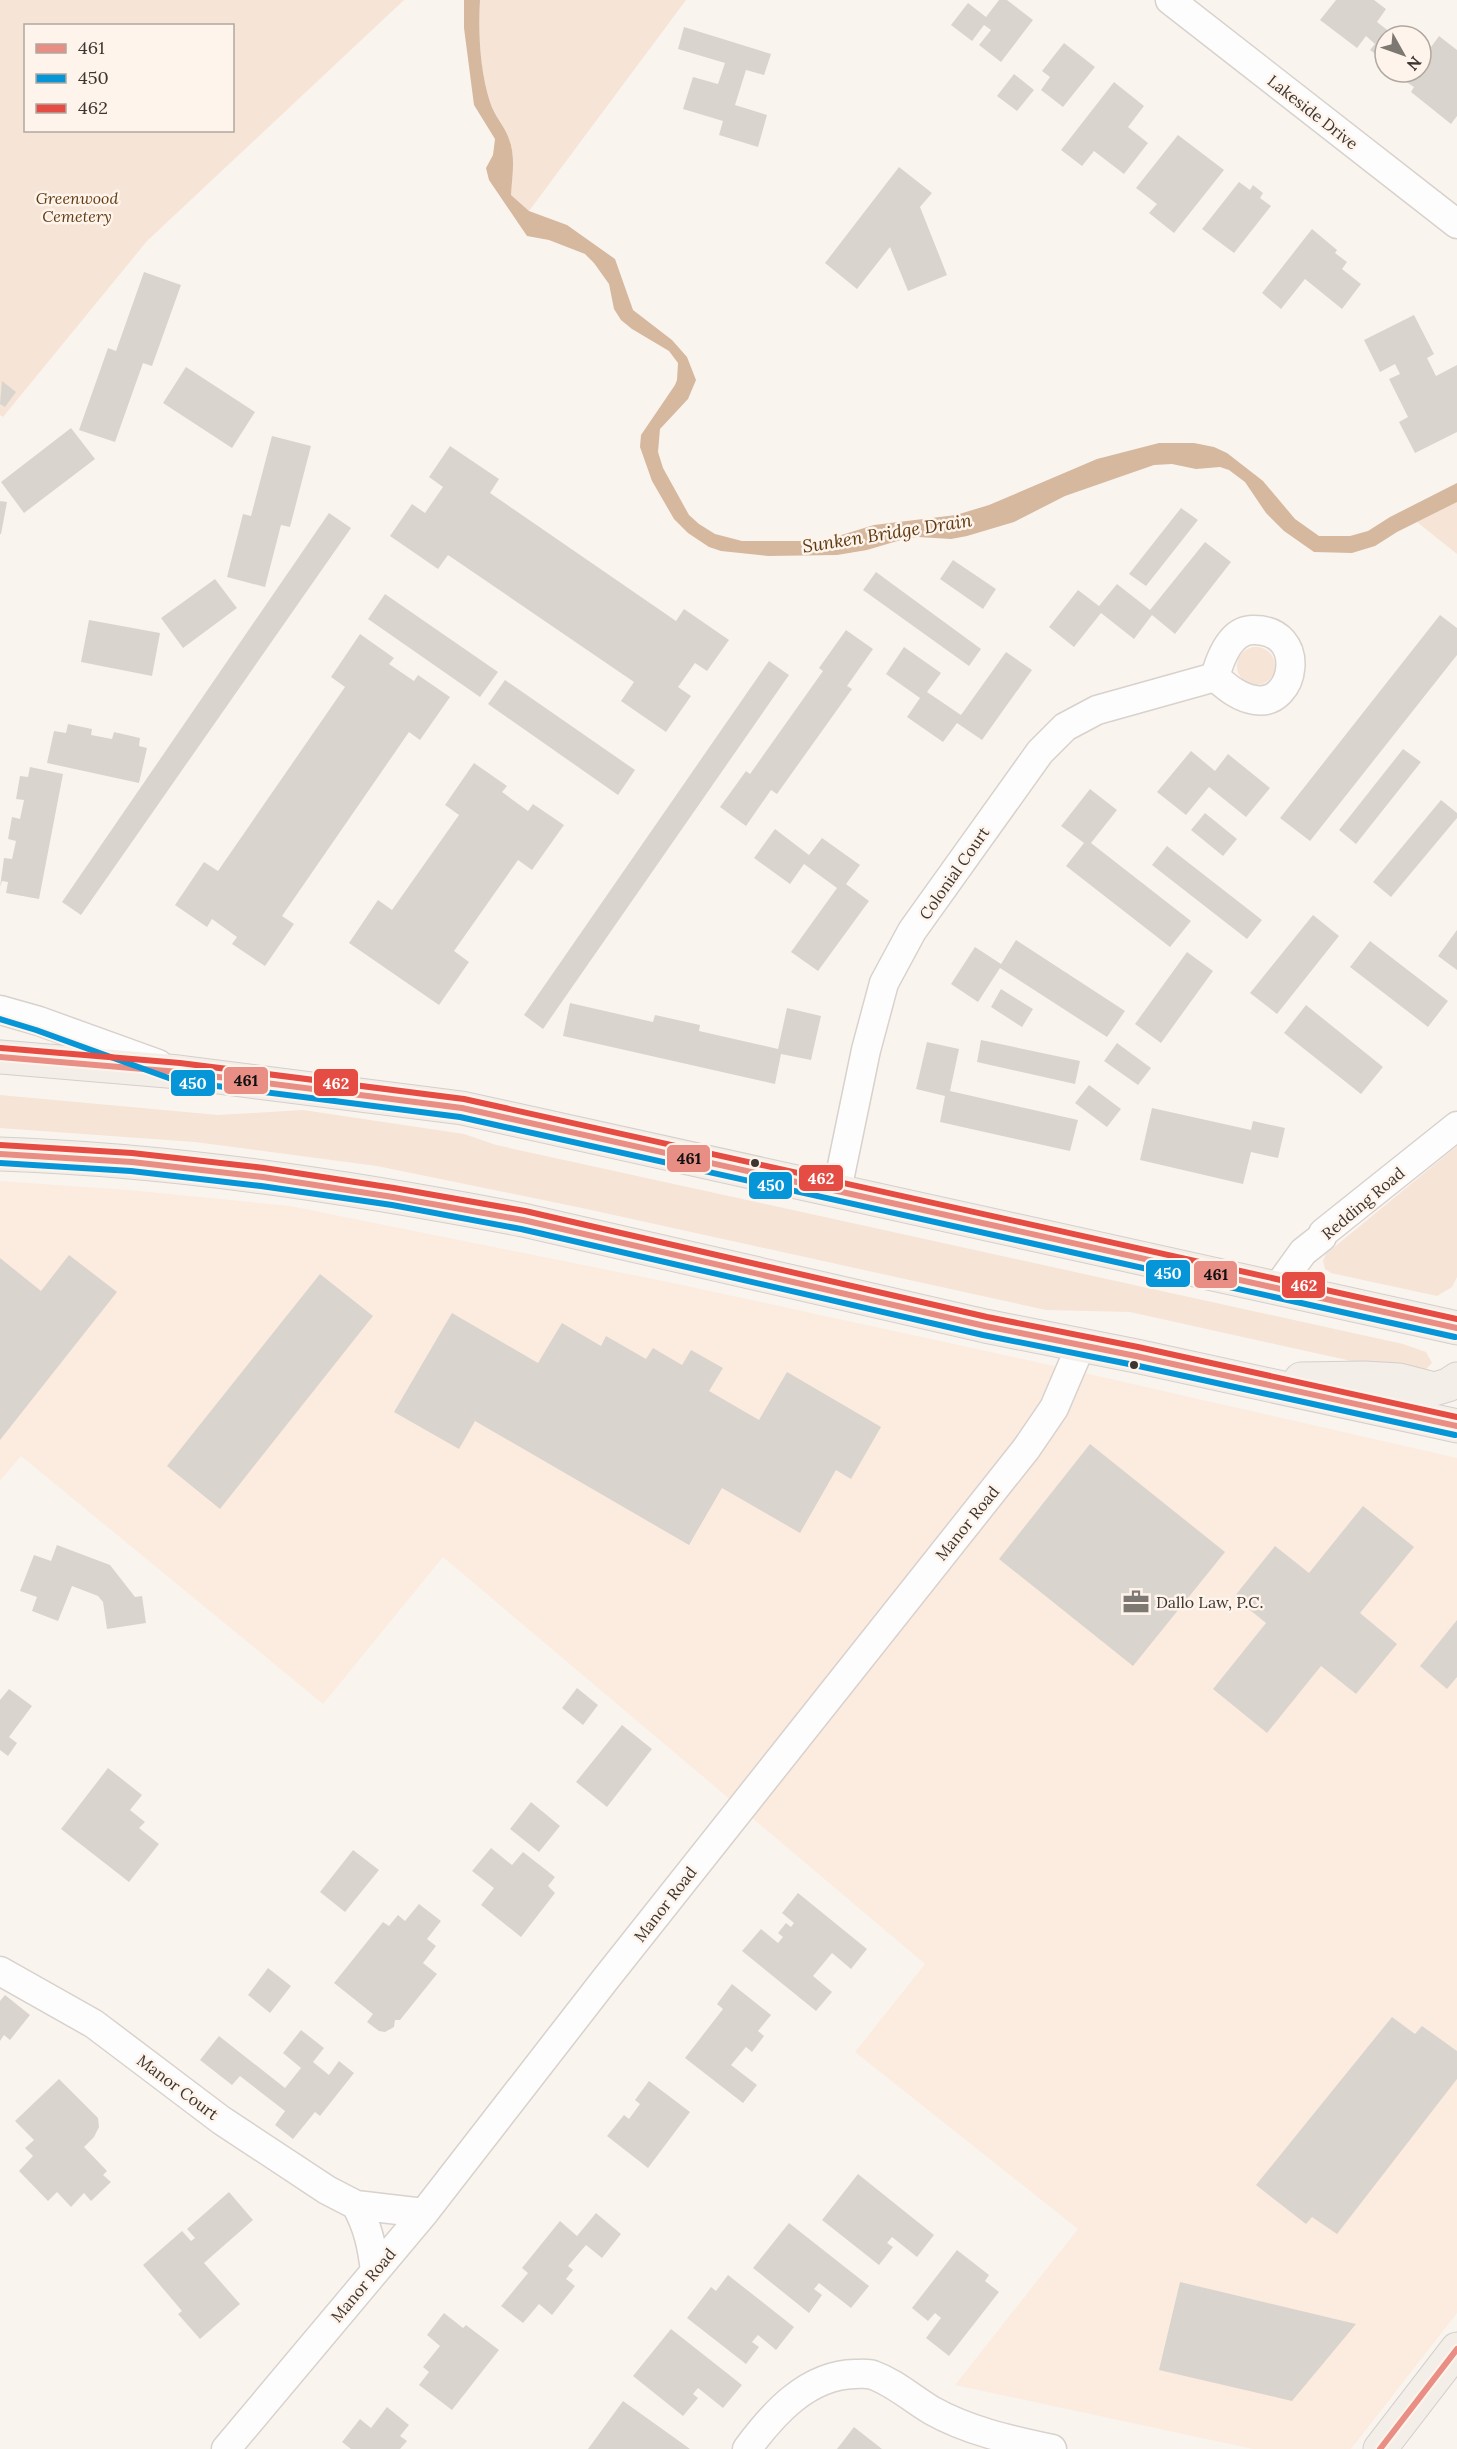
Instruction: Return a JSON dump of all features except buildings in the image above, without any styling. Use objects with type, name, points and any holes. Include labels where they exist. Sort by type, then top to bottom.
[{"type":"main road","points":[[0,1057],[179,1072],[462,1108],[1457,1328]]},
{"type":"main road","points":[[0,1154],[110,1160],[256,1175],[461,1208],[523,1220],[985,1326],[1457,1426]]},
{"type":"main road","points":[[1251,1381],[1364,1378],[1399,1380],[1434,1389],[1448,1385],[1457,1379]]},
{"type":"main road","points":[[1380,2449],[1457,2349]]},
{"type":"street","name":"Lakeside Drive","points":[[1170,0],[1457,224]]},
{"type":"street","name":"Colonial Court","points":[[837,1190],[866,1050],[884,983],[912,931],[1040,752],[1065,727],[1097,710],[1215,677]]},
{"type":"street","points":[[0,1010],[39,1021],[179,1072]]},
{"type":"street","name":"Redding Road","points":[[1277,1288],[1303,1252],[1322,1237],[1323,1233],[1457,1126]]},
{"type":"street","name":"Manor Road","points":[[226,2449],[424,2213],[604,1981],[1026,1449],[1054,1408],[1081,1345]]},
{"type":"street","name":"Manor Court","points":[[0,1971],[94,2024],[221,2120],[327,2190],[356,2205],[424,2213]]},
{"type":"street","points":[[356,2205],[366,2224],[375,2271]]},
{"type":"street","points":[[747,2449],[766,2423],[792,2398],[817,2383],[842,2374],[870,2374],[897,2386],[930,2410],[968,2427],[1052,2449]]},
{"type":"shaded area","points":[[0,1181],[129,1190],[290,1206],[673,1283],[1023,1359],[1457,1458],[1457,2313],[1351,2449],[1253,2449],[955,2385],[1078,2229],[855,2052],[925,1964],[443,1557],[323,1704],[21,1456],[0,1481]]},
{"type":"green space","name":"Greenwood Cemetery","points":[[0,0],[404,0],[147,241],[3,417],[0,415]]},
{"type":"green space","points":[[480,0],[686,0],[529,211],[511,195],[513,167],[511,146],[492,107],[484,78],[479,26]]},
{"type":"green space","points":[[1457,501],[1457,554],[1417,522]]},
{"type":"green space","points":[[1256,647],[1270,652],[1275,666],[1270,680],[1256,685],[1242,680],[1237,666],[1242,652]]},
{"type":"green space","points":[[0,1095],[218,1115],[303,1110],[464,1134],[496,1145],[1403,1344],[1426,1352],[1432,1363],[1422,1373],[1392,1370],[1130,1312],[1046,1310],[582,1208],[377,1166],[195,1142],[0,1128]]},
{"type":"green space","points":[[1457,1146],[1457,1277],[1452,1287],[1437,1296],[1331,1273],[1325,1269],[1323,1261],[1326,1254]]},
{"type":"water","name":"Sunken Bridge Drain","points":[[464,0],[480,0],[479,26],[484,78],[492,107],[511,146],[513,167],[511,195],[529,211],[567,225],[615,259],[633,310],[672,340],[687,357],[696,380],[688,399],[660,429],[658,452],[663,468],[689,515],[715,534],[742,541],[822,541],[874,525],[956,515],[989,505],[1097,459],[1159,443],[1194,443],[1214,447],[1227,453],[1263,481],[1295,519],[1319,536],[1350,536],[1368,531],[1390,517],[1457,483],[1457,502],[1397,532],[1375,546],[1352,553],[1314,552],[1284,531],[1266,513],[1245,482],[1229,470],[1220,467],[1196,469],[1172,464],[1154,465],[1065,496],[1014,522],[951,539],[918,537],[837,555],[768,556],[721,551],[709,547],[688,533],[674,519],[652,481],[640,447],[641,435],[675,385],[678,363],[669,351],[621,320],[614,309],[609,284],[585,254],[549,240],[527,236],[489,180],[486,168],[493,155],[495,139],[474,105],[464,28]]},
{"type":"transit line","name":"450","points":[[0,1019],[177,1081],[460,1117],[1455,1337]]},
{"type":"transit line","name":"462","points":[[1,1048],[180,1063],[464,1099],[1457,1319]]},
{"type":"transit line","name":"461","points":[[0,1057],[179,1072],[462,1108],[1457,1328]]},
{"type":"transit line","name":"462","points":[[0,1145],[132,1153],[264,1168],[525,1211],[987,1317],[1138,1347],[1457,1417]]},
{"type":"transit line","name":"461","points":[[0,1154],[132,1162],[263,1177],[523,1220],[985,1326],[1136,1356],[1457,1426]]},
{"type":"transit line","name":"450","points":[[0,1163],[131,1171],[261,1186],[392,1205],[521,1229],[983,1335],[1134,1365],[1455,1435]]},
{"type":"transit line","name":"461","points":[[1380,2449],[1457,2349]]},
{"type":"place","name":"Dallo Law, P.C.","points":[[1136,1602]]}]
